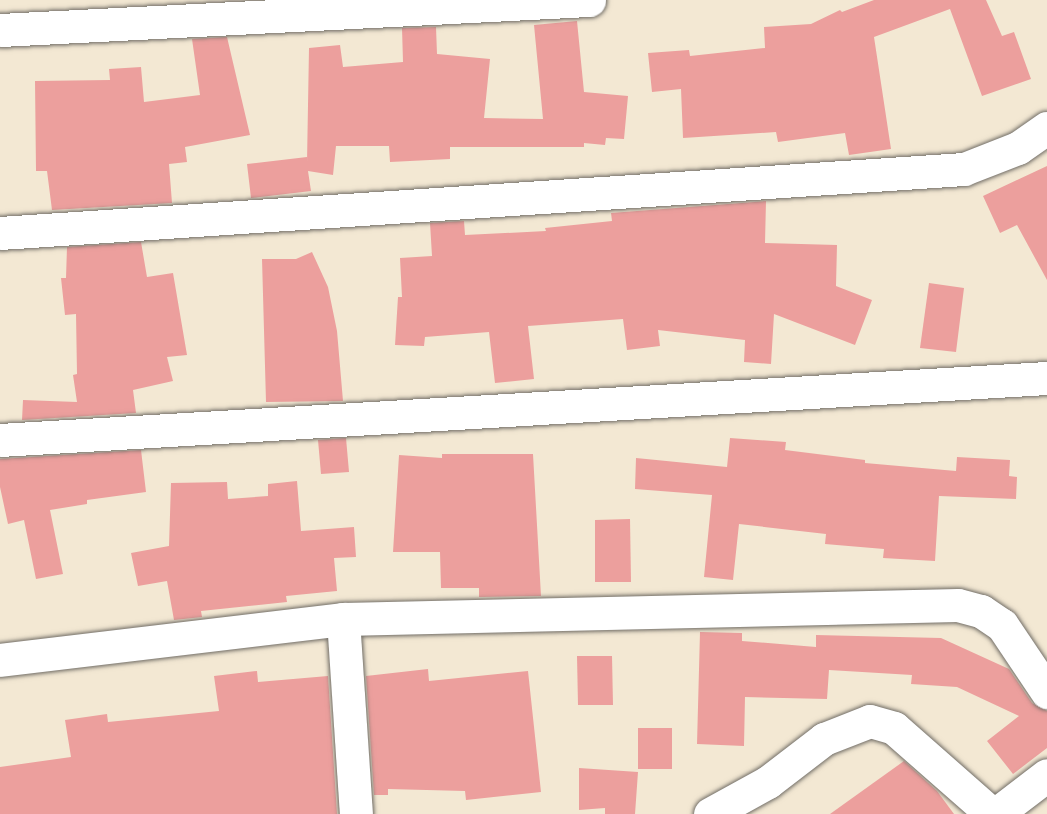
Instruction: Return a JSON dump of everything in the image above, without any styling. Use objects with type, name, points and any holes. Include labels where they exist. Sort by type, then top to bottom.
[{"type":"street","points":[[0,30],[589,0]]},
{"type":"street","points":[[0,233],[964,169],[999,157],[1047,128]]},
{"type":"street","points":[[0,440],[1047,378]]},
{"type":"street","points":[[0,660],[343,619],[958,605],[981,612],[1002,625],[1047,692]]},
{"type":"street","points":[[343,619],[356,814]]},
{"type":"street","points":[[710,814],[768,782],[824,739],[870,721],[894,728],[994,814],[1047,775]]},
{"type":"building","points":[[874,0],[986,0],[1002,36],[1014,32],[1031,79],[982,96],[950,9],[874,37],[891,149],[849,155],[845,133],[778,142],[776,132],[683,138],[681,89],[652,92],[648,53],[689,50],[690,56],[765,48],[764,27],[811,24],[840,10],[842,12]]},
{"type":"building","points":[[577,21],[584,92],[628,96],[624,139],[606,138],[605,145],[584,143],[584,147],[450,147],[450,159],[390,162],[389,146],[336,146],[333,175],[308,171],[311,191],[251,198],[247,164],[307,157],[307,162],[309,48],[340,45],[343,67],[403,62],[402,28],[436,27],[437,54],[490,59],[484,118],[543,119],[534,25]]},
{"type":"building","points":[[227,37],[250,135],[185,147],[187,162],[169,164],[172,203],[52,210],[47,171],[36,171],[35,81],[110,80],[109,69],[141,67],[144,102],[200,95],[192,39]]},
{"type":"building","points":[[1047,166],[1047,280],[1017,225],[1000,233],[983,196]]},
{"type":"building","points":[[766,201],[765,243],[837,245],[836,286],[872,300],[855,345],[774,314],[771,364],[744,362],[745,340],[658,330],[660,346],[627,350],[623,319],[528,326],[534,379],[495,383],[489,332],[425,337],[424,346],[395,345],[398,297],[402,297],[400,258],[432,256],[430,223],[464,221],[465,235],[546,231],[545,228],[612,221],[611,213]]},
{"type":"building","points":[[141,242],[147,277],[173,273],[187,355],[167,357],[173,381],[133,390],[136,413],[22,420],[23,400],[77,402],[73,375],[77,374],[76,314],[65,315],[61,278],[66,278],[67,247]]},
{"type":"building","points":[[312,252],[328,287],[337,331],[343,401],[266,402],[262,259],[296,259]]},
{"type":"building","points":[[929,283],[964,288],[956,352],[920,348]]},
{"type":"building","points":[[346,438],[349,472],[321,474],[318,440]]},
{"type":"building","points":[[730,438],[786,442],[785,450],[865,460],[865,463],[956,471],[957,457],[1010,460],[1009,476],[1017,477],[1016,499],[939,496],[935,561],[883,558],[884,549],[825,544],[826,534],[739,524],[733,580],[704,577],[712,495],[635,489],[636,458],[727,467]]},
{"type":"building","points":[[141,450],[146,492],[87,500],[87,504],[50,510],[63,574],[36,579],[24,520],[8,524],[0,487],[0,459]]},
{"type":"building","points":[[442,454],[533,454],[541,596],[479,597],[479,588],[441,588],[440,552],[393,552],[399,455],[442,458]]},
{"type":"building","points":[[297,481],[301,531],[354,527],[356,557],[334,558],[337,591],[286,596],[287,602],[201,611],[202,617],[174,620],[167,581],[138,586],[131,553],[169,546],[171,483],[227,482],[228,499],[268,496],[268,484]]},
{"type":"building","points":[[630,519],[631,582],[595,582],[595,520]]},
{"type":"building","points":[[700,632],[742,633],[742,641],[816,647],[816,635],[941,638],[1009,669],[1032,703],[1047,711],[1047,748],[1013,774],[987,741],[1019,716],[957,687],[911,684],[912,675],[829,670],[827,699],[745,697],[744,746],[697,744]]},
{"type":"building","points":[[577,656],[612,656],[613,705],[578,705]]},
{"type":"building","points":[[428,669],[429,681],[528,671],[541,792],[466,800],[465,791],[388,789],[388,795],[374,795],[366,676]]},
{"type":"building","points":[[257,671],[258,682],[328,676],[337,814],[0,814],[0,767],[71,757],[65,720],[107,714],[108,722],[219,711],[214,676]]},
{"type":"building","points":[[638,728],[672,728],[672,769],[638,769]]},
{"type":"building","points":[[904,761],[937,791],[954,814],[830,814]]},
{"type":"building","points":[[579,768],[638,772],[635,814],[605,814],[605,808],[579,810]]}]
